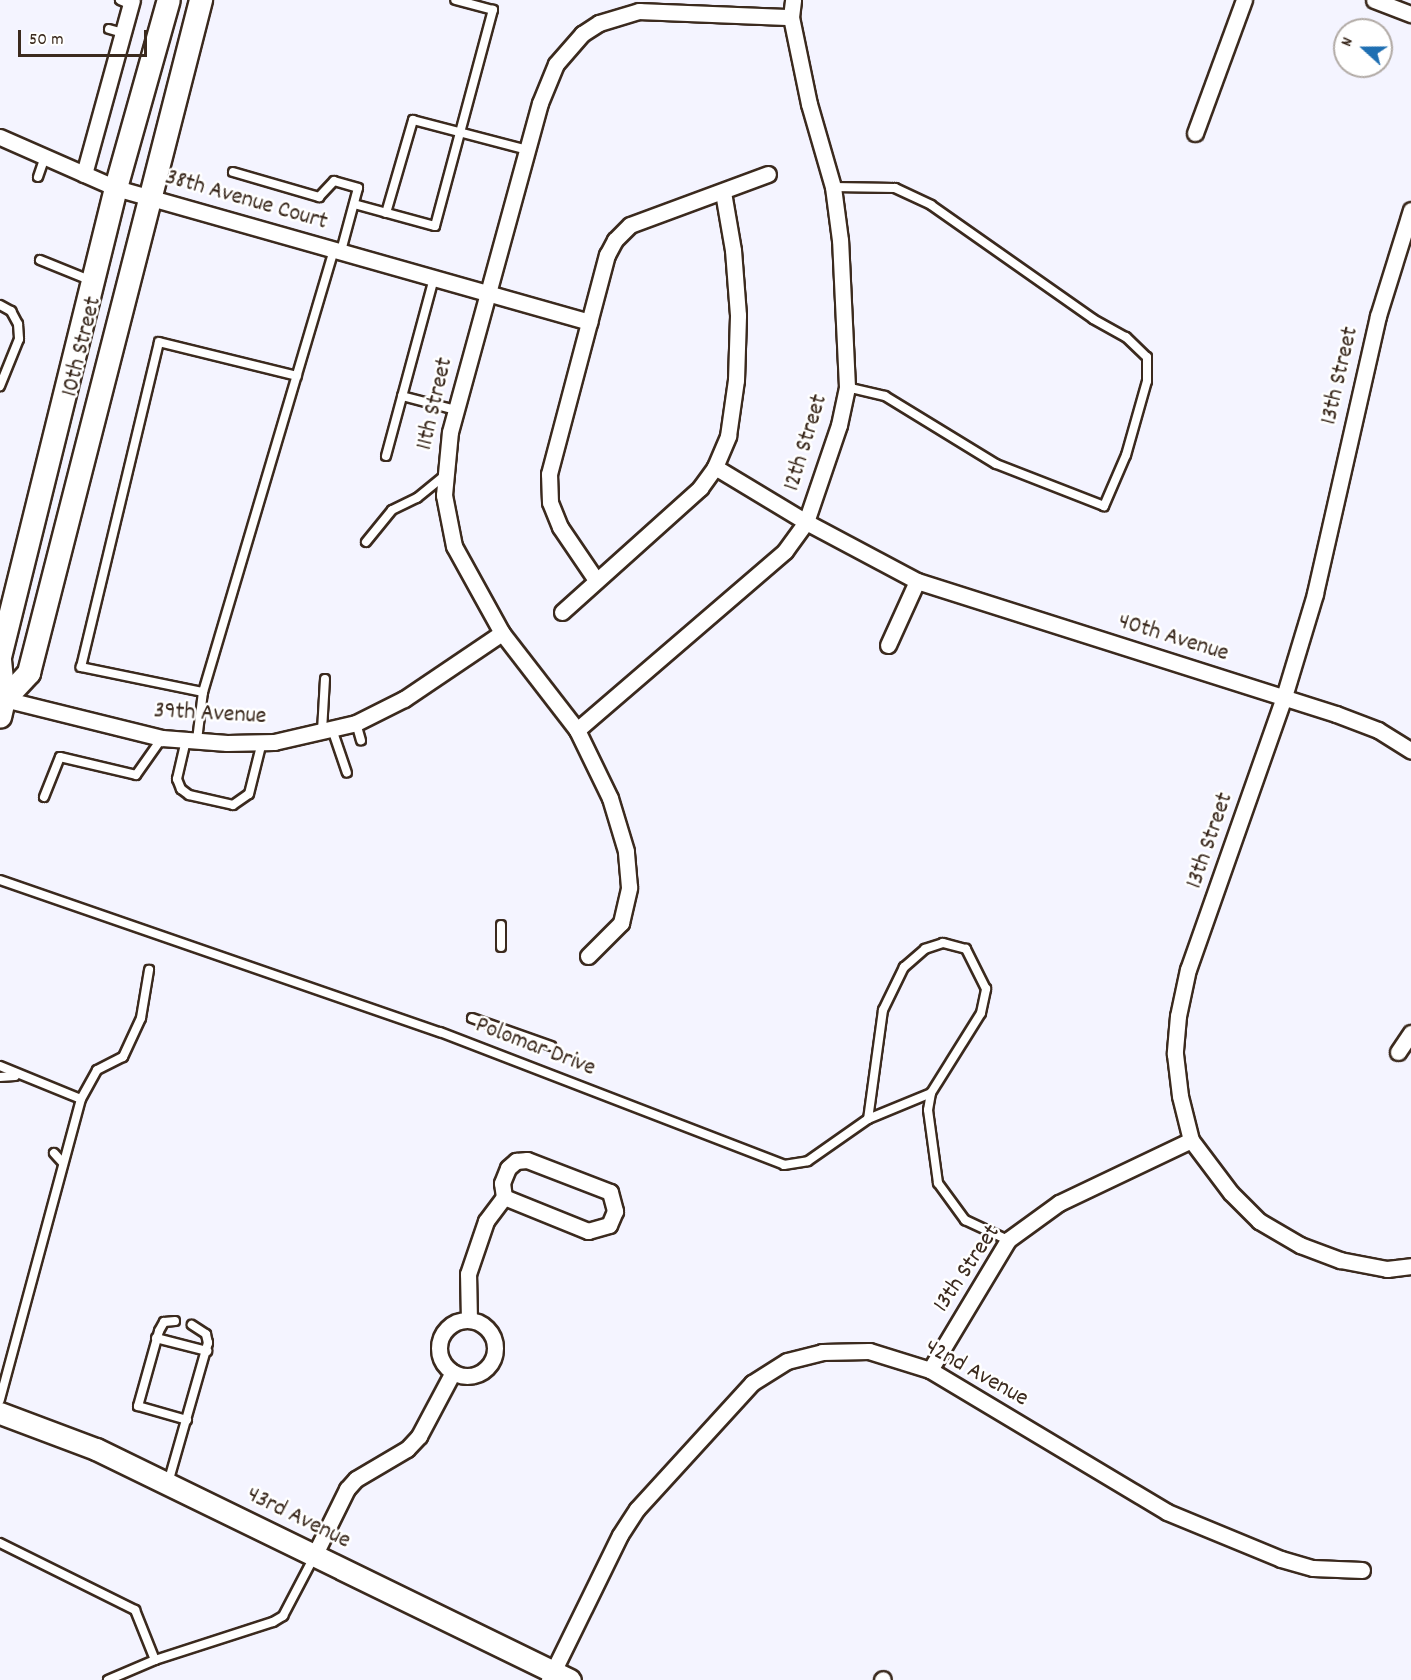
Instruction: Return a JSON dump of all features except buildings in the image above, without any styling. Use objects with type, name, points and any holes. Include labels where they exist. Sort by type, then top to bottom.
[{"type":"main road","name":"10th Street","points":[[1,705],[0,658],[116,188],[169,0]]},
{"type":"main road","name":"10th Street","points":[[1,705],[29,673],[201,0]]},
{"type":"street","name":"12th Street","points":[[578,730],[750,586],[785,551],[806,522],[826,468],[847,387],[833,187],[809,104],[792,17],[793,0]]},
{"type":"street","points":[[1195,133],[1244,0]]},
{"type":"street","points":[[1374,0],[1411,14]]},
{"type":"street","points":[[84,174],[116,31],[128,2]]},
{"type":"street","name":"11th Street","points":[[588,956],[621,923],[629,887],[627,850],[619,821],[578,730],[502,633],[454,546],[444,495],[444,476],[456,410],[527,150],[556,64],[582,34],[599,23],[639,11],[792,17]]},
{"type":"street","name":"38th Avenue Court","points":[[0,137],[116,188],[487,291],[589,322]]},
{"type":"street","points":[[596,580],[560,527],[550,502],[549,474],[589,322],[615,240],[630,225],[768,174]]},
{"type":"street","points":[[562,612],[700,488],[715,467],[728,436],[737,336],[733,250],[723,192]]},
{"type":"street","name":"13th Street","points":[[930,1370],[1008,1240],[1059,1203],[1191,1140],[1177,1075],[1178,1017],[1188,969],[1284,697],[1316,594],[1378,316],[1407,240],[1411,210]]},
{"type":"street","name":"40th Avenue","points":[[715,467],[806,522],[917,580],[1284,697],[1378,730],[1411,751]]},
{"type":"street","points":[[888,645],[917,580]]},
{"type":"street","name":"39th Avenue","points":[[1,705],[162,738],[262,742],[327,731],[356,723],[404,699],[502,633]]},
{"type":"street","points":[[1398,1052],[1411,1033]]},
{"type":"street","points":[[1191,1140],[1231,1193],[1259,1221],[1300,1245],[1340,1260],[1387,1269],[1411,1266]]},
{"type":"street","points":[[469,1320],[468,1274],[486,1221],[504,1197],[502,1183],[508,1168],[516,1161],[527,1160],[602,1187],[615,1202],[615,1211],[609,1225],[588,1231],[504,1197]]},
{"type":"street","points":[[469,1320],[491,1334],[492,1360],[480,1373],[453,1372],[441,1359],[440,1340],[451,1325],[469,1320]]},
{"type":"street","name":"42nd Avenue","points":[[557,1677],[620,1535],[637,1509],[752,1383],[787,1361],[822,1352],[869,1351],[930,1370],[1167,1512],[1281,1559],[1313,1568],[1362,1570]]},
{"type":"street","points":[[314,1556],[347,1489],[356,1479],[407,1449],[419,1436],[453,1372]]},
{"type":"street","name":"43rd Avenue","points":[[0,1413],[62,1434],[168,1484],[557,1677]]},
{"type":"lane","points":[[354,204],[435,226],[492,10],[455,0]]},
{"type":"lane","points":[[386,213],[413,120],[527,150]]},
{"type":"lane","points":[[38,177],[45,157]]},
{"type":"lane","points":[[233,172],[319,198],[334,181],[358,188],[297,376],[203,692],[191,740],[177,778],[181,789],[189,795],[233,805],[249,794],[262,742]]},
{"type":"lane","points":[[833,187],[895,188],[931,205],[1093,320],[1126,337],[1148,357],[1147,381],[1126,455],[1104,506],[996,464],[885,396],[847,387]]},
{"type":"lane","points":[[40,260],[93,281]]},
{"type":"lane","points":[[386,456],[434,277]]},
{"type":"lane","points":[[0,305],[11,311],[18,324],[19,339],[0,386]]},
{"type":"lane","points":[[203,692],[81,667],[159,342],[297,376]]},
{"type":"lane","points":[[402,396],[456,410]]},
{"type":"lane","points":[[366,542],[392,510],[417,498],[444,476]]},
{"type":"lane","points":[[325,679],[327,731],[347,773]]},
{"type":"lane","points":[[356,723],[361,740]]},
{"type":"lane","points":[[44,797],[60,757],[136,775],[162,738]]},
{"type":"lane","name":"Polomar Drive","points":[[0,880],[440,1032],[784,1165],[808,1161],[830,1150],[868,1119],[931,1093]]},
{"type":"lane","points":[[501,925],[501,947]]},
{"type":"lane","points":[[868,1119],[883,1010],[904,967],[925,949],[943,943],[966,950],[986,989],[981,1013],[968,1038],[931,1093],[928,1110],[938,1183],[965,1220],[1008,1240]]},
{"type":"lane","points":[[0,1400],[49,1202],[81,1099],[97,1070],[123,1057],[141,1018],[149,970]]},
{"type":"lane","points":[[472,1018],[551,1046]]},
{"type":"lane","points":[[0,1066],[17,1076],[81,1099]]},
{"type":"lane","points":[[0,1077],[17,1076]]},
{"type":"lane","points":[[54,1153],[63,1163]]},
{"type":"lane","points":[[175,1321],[164,1322],[156,1338],[138,1406],[187,1420]]},
{"type":"lane","points":[[168,1484],[207,1351],[206,1334],[192,1325]]},
{"type":"lane","points":[[156,1338],[207,1351]]},
{"type":"lane","points":[[0,1543],[135,1610],[155,1660]]},
{"type":"lane","points":[[108,1680],[155,1660],[283,1616],[314,1556]]}]
